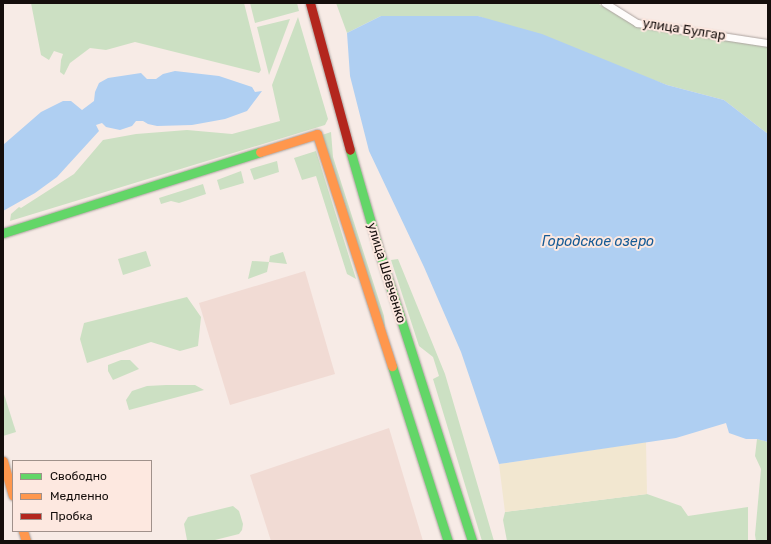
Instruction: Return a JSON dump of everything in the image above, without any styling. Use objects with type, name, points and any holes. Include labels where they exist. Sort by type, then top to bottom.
[{"type":"street","name":"улица Шевченко","points":[[310,3],[342,126],[380,254],[472,541]]},
{"type":"street","name":"улица Булгар","points":[[605,3],[638,23],[768,43]]},
{"type":"street","points":[[3,233],[317,134],[448,541]]},
{"type":"street","points":[[3,461],[12,492]]},
{"type":"shaded area","points":[[305,271],[335,374],[230,405],[199,303]]},
{"type":"shaded area","points":[[389,428],[423,541],[271,541],[250,475]]},
{"type":"green space","points":[[31,3],[244,3],[261,70],[259,73],[135,42],[106,50],[90,48],[70,63],[64,75],[60,72],[63,54],[54,51],[49,60],[41,55]]},
{"type":"green space","points":[[250,3],[297,3],[299,11],[255,23]]},
{"type":"green space","points":[[336,3],[597,3],[634,25],[768,46],[768,134],[724,100],[667,85],[478,16],[381,16],[347,33]]},
{"type":"green space","points":[[298,17],[328,119],[325,125],[10,221],[11,214],[19,207],[21,208],[74,174],[103,140],[136,134],[187,130],[232,134],[280,121],[272,85]]},
{"type":"green space","points":[[290,19],[269,75],[257,27]]},
{"type":"green space","points":[[331,132],[333,157],[384,316],[385,326],[383,327],[322,135]]},
{"type":"green space","points":[[316,151],[356,279],[347,274],[316,176],[302,180],[294,158]]},
{"type":"green space","points":[[277,161],[279,172],[254,180],[250,169]]},
{"type":"green space","points":[[241,171],[244,183],[220,190],[217,180]]},
{"type":"green space","points":[[203,184],[206,194],[179,203],[171,201],[161,204],[159,198]]},
{"type":"green space","points":[[146,251],[151,266],[123,275],[118,259]]},
{"type":"green space","points":[[283,252],[287,264],[269,262],[270,256]]},
{"type":"green space","points":[[398,259],[445,374],[494,541],[482,541],[433,379],[439,376],[433,357],[419,346],[391,260]]},
{"type":"green space","points":[[252,261],[269,262],[267,272],[248,279]]},
{"type":"green space","points":[[187,297],[201,317],[198,346],[180,351],[151,342],[87,363],[80,339],[84,323]]},
{"type":"green space","points":[[121,360],[130,360],[139,369],[113,380],[108,371],[108,365]]},
{"type":"green space","points":[[195,385],[204,390],[129,410],[126,400],[132,391],[147,386]]},
{"type":"green space","points":[[3,391],[16,432],[3,436]]},
{"type":"green space","points":[[757,439],[768,442],[768,541],[756,541],[755,535],[761,469],[755,456]]},
{"type":"green space","points":[[647,494],[681,506],[688,516],[748,507],[748,541],[507,541],[503,520],[505,512]]},
{"type":"green space","points":[[233,506],[239,511],[243,524],[242,530],[239,534],[211,541],[187,540],[184,524],[188,517]]},
{"type":"sand","points":[[646,442],[647,494],[505,512],[499,464]]},
{"type":"water","name":"Городское озеро","points":[[381,16],[478,16],[542,34],[667,85],[724,100],[768,134],[768,442],[757,439],[746,439],[729,433],[726,423],[676,438],[499,464],[461,352],[424,267],[369,151],[350,76],[347,33]]},
{"type":"water","points":[[175,71],[219,76],[252,87],[255,92],[262,91],[247,111],[225,119],[192,125],[157,126],[143,121],[136,121],[132,126],[120,130],[106,127],[102,123],[96,125],[99,131],[57,177],[35,193],[3,211],[3,145],[41,112],[63,101],[71,101],[82,110],[94,101],[95,92],[99,83],[108,78],[141,73],[147,79],[156,79],[163,74]]},
{"type":"traffic: fast","points":[[350,150],[380,254],[472,541]]},
{"type":"traffic: fast","points":[[3,233],[260,152]]},
{"type":"traffic: fast","points":[[392,366],[448,541]]},
{"type":"traffic: slow","points":[[260,152],[317,134],[392,366]]},
{"type":"traffic: slow","points":[[3,461],[12,492]]},
{"type":"traffic: slow","points":[[23,532],[26,541]]},
{"type":"traffic: jam","points":[[310,3],[350,150]]}]
